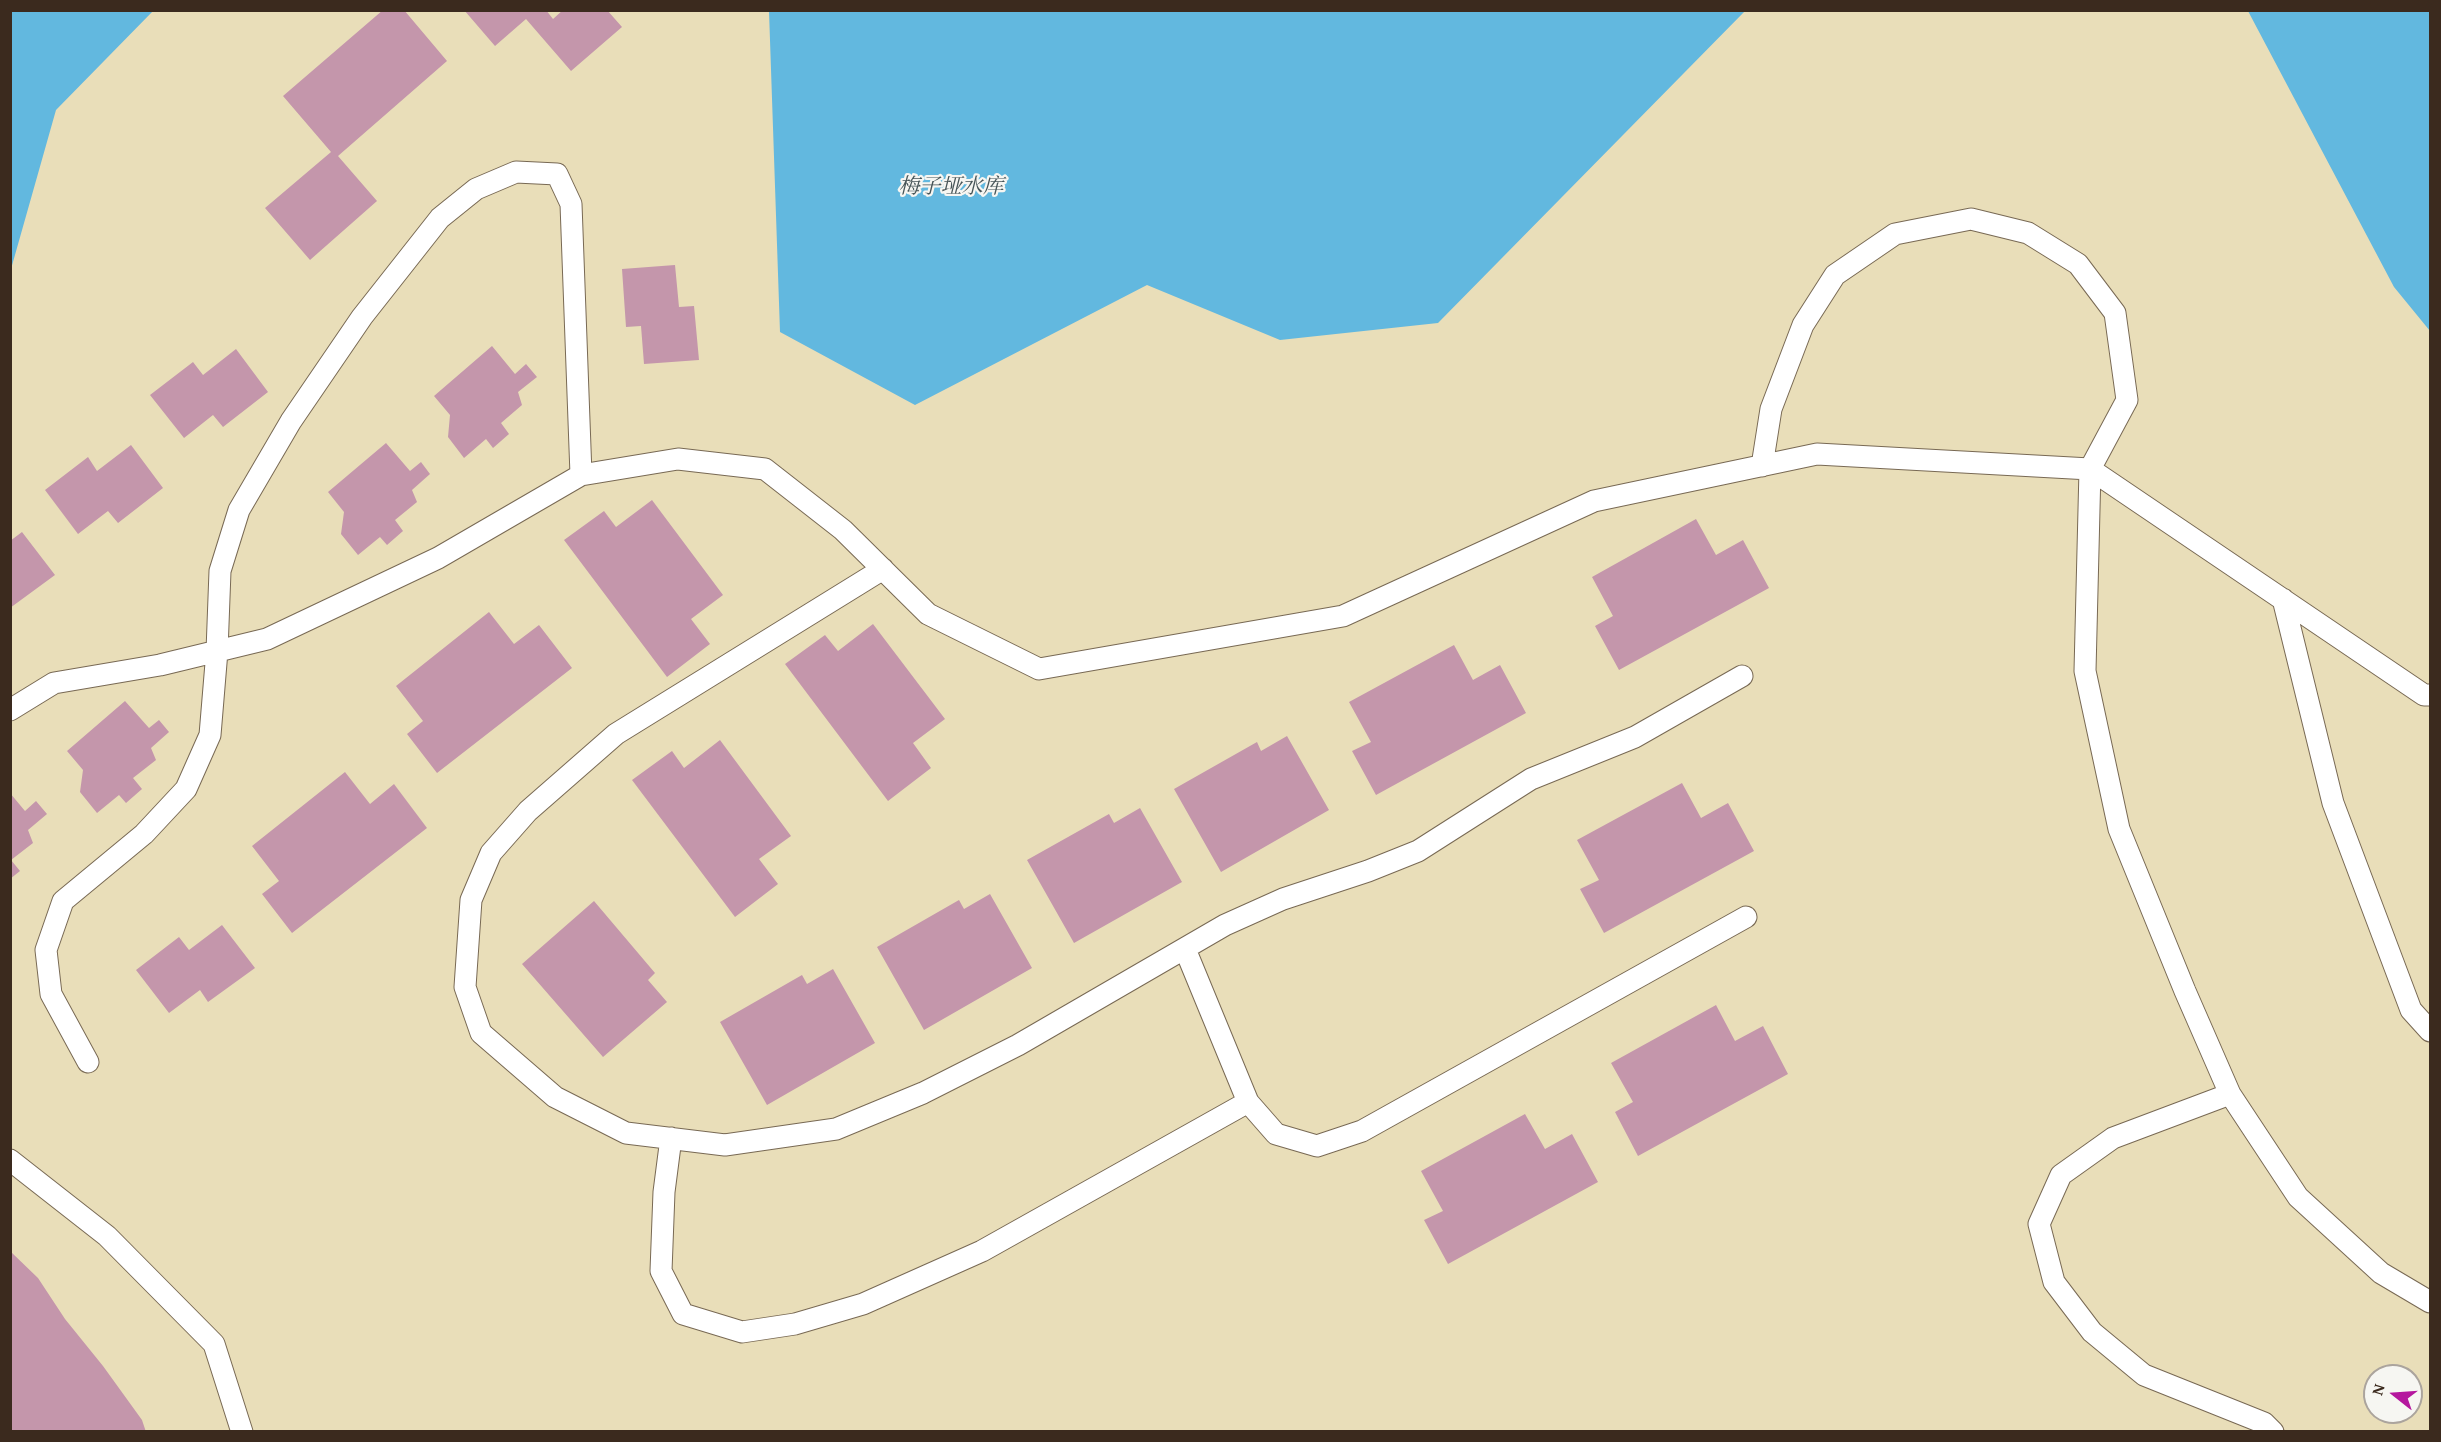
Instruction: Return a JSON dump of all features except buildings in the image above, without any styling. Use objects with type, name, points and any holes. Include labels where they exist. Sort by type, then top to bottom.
[{"type":"lane","points":[[88,1062],[51,994],[46,950],[63,902],[144,834],[186,789],[210,735],[217,651],[220,571],[239,510],[291,421],[362,317],[440,218],[476,189],[516,172],[557,174],[571,204],[581,476]]},
{"type":"lane","points":[[1762,466],[1771,409],[1803,325],[1835,275],[1895,234],[1971,219],[2028,234],[2078,264],[2115,313],[2127,400],[2091,469],[2085,671],[2119,829],[2230,1094],[2298,1197],[2381,1273],[2430,1302]]},
{"type":"lane","points":[[10,710],[54,683],[160,665],[267,639],[438,558],[581,476],[678,459],[765,469],[843,530],[928,614],[1039,669],[1343,616],[1594,501],[1817,454],[2091,469],[2424,695],[2430,695]]},
{"type":"lane","points":[[883,569],[616,734],[528,811],[492,853],[471,900],[465,987],[481,1033],[555,1097],[626,1133],[725,1145],[836,1128],[923,1093],[1018,1045],[1225,925],[1283,898],[1368,871],[1418,851],[1531,779],[1635,737],[1742,676]]},
{"type":"lane","points":[[2283,599],[2333,803],[2411,1010],[2430,1031]]},
{"type":"lane","points":[[1185,949],[1248,1102],[1276,1134],[1317,1146],[1362,1131],[1746,917]]},
{"type":"lane","points":[[2230,1094],[2113,1138],[2061,1175],[2039,1224],[2054,1282],[2092,1332],[2144,1375],[2264,1423],[2273,1431]]},
{"type":"lane","points":[[670,1138],[664,1192],[661,1271],[683,1314],[742,1332],[795,1324],[863,1304],[982,1251],[1248,1102]]},
{"type":"lane","points":[[10,1160],[107,1236],[214,1344],[242,1431]]},
{"type":"water","points":[[11,10],[153,11],[56,110],[11,269]]},
{"type":"water","name":"梅子垭水库","points":[[769,10],[1745,11],[1438,323],[1280,340],[1147,285],[915,405],[780,332]]},
{"type":"water","points":[[2248,11],[2430,11],[2430,331],[2394,287]]}]
